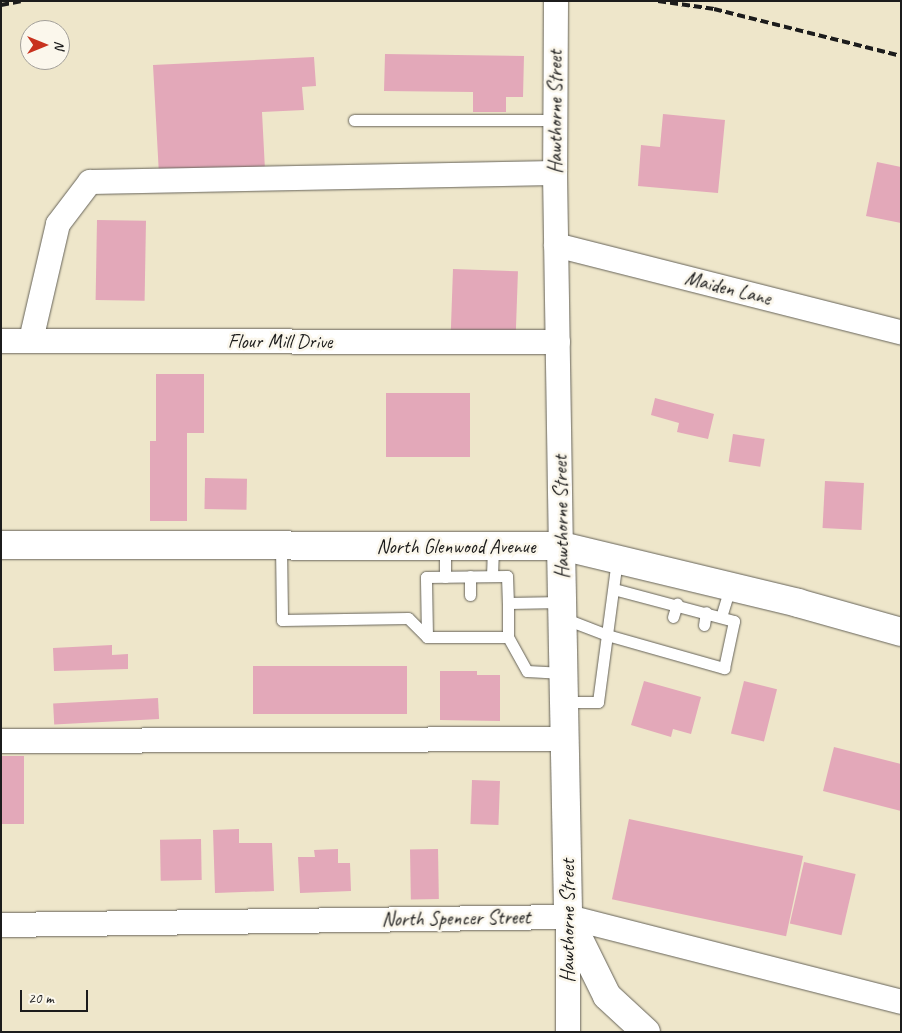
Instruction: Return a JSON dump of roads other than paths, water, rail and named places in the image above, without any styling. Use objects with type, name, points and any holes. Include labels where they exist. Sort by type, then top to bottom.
[{"type":"main road","name":"North Glenwood Avenue","points":[[1,545],[561,546],[730,587],[901,632]]},
{"type":"main road","name":"Hawthorne Street","points":[[561,546],[568,917]]},
{"type":"main road","points":[[568,917],[607,996],[646,1032]]},
{"type":"street","name":"Hawthorne Street","points":[[556,1],[554,120],[561,546]]},
{"type":"street","points":[[31,340],[58,224],[90,182],[555,173]]},
{"type":"street","name":"Maiden Lane","points":[[556,245],[901,332]]},
{"type":"street","name":"Flour Mill Drive","points":[[1,341],[558,342]]},
{"type":"street","points":[[1,741],[565,739]]},
{"type":"street","name":"Hawthorne Street","points":[[568,917],[568,1032]]},
{"type":"street","name":"North Spencer Street","points":[[1,925],[568,917],[901,1002]]},
{"type":"lane","points":[[354,120],[554,120]]},
{"type":"lane","points":[[281,546],[282,620],[408,618],[427,637]]},
{"type":"lane","points":[[445,546],[445,577]]},
{"type":"lane","points":[[492,546],[492,576]]},
{"type":"lane","points":[[564,702],[598,702],[617,560]]},
{"type":"lane","points":[[470,576],[470,595]]},
{"type":"lane","points":[[427,637],[426,577],[506,576],[508,637],[526,671],[564,673]]},
{"type":"lane","points":[[721,617],[730,587]]},
{"type":"lane","points":[[508,604],[563,610],[607,635],[634,639],[698,657],[724,668],[734,621],[677,604],[643,602],[614,588]]},
{"type":"lane","points":[[673,617],[677,604]]},
{"type":"lane","points":[[704,625],[706,612]]},
{"type":"lane","points":[[427,637],[470,632],[508,637]]},
{"type":"railway","points":[[1,5],[21,1]]},
{"type":"railway","points":[[658,1],[714,9],[901,56]]}]
